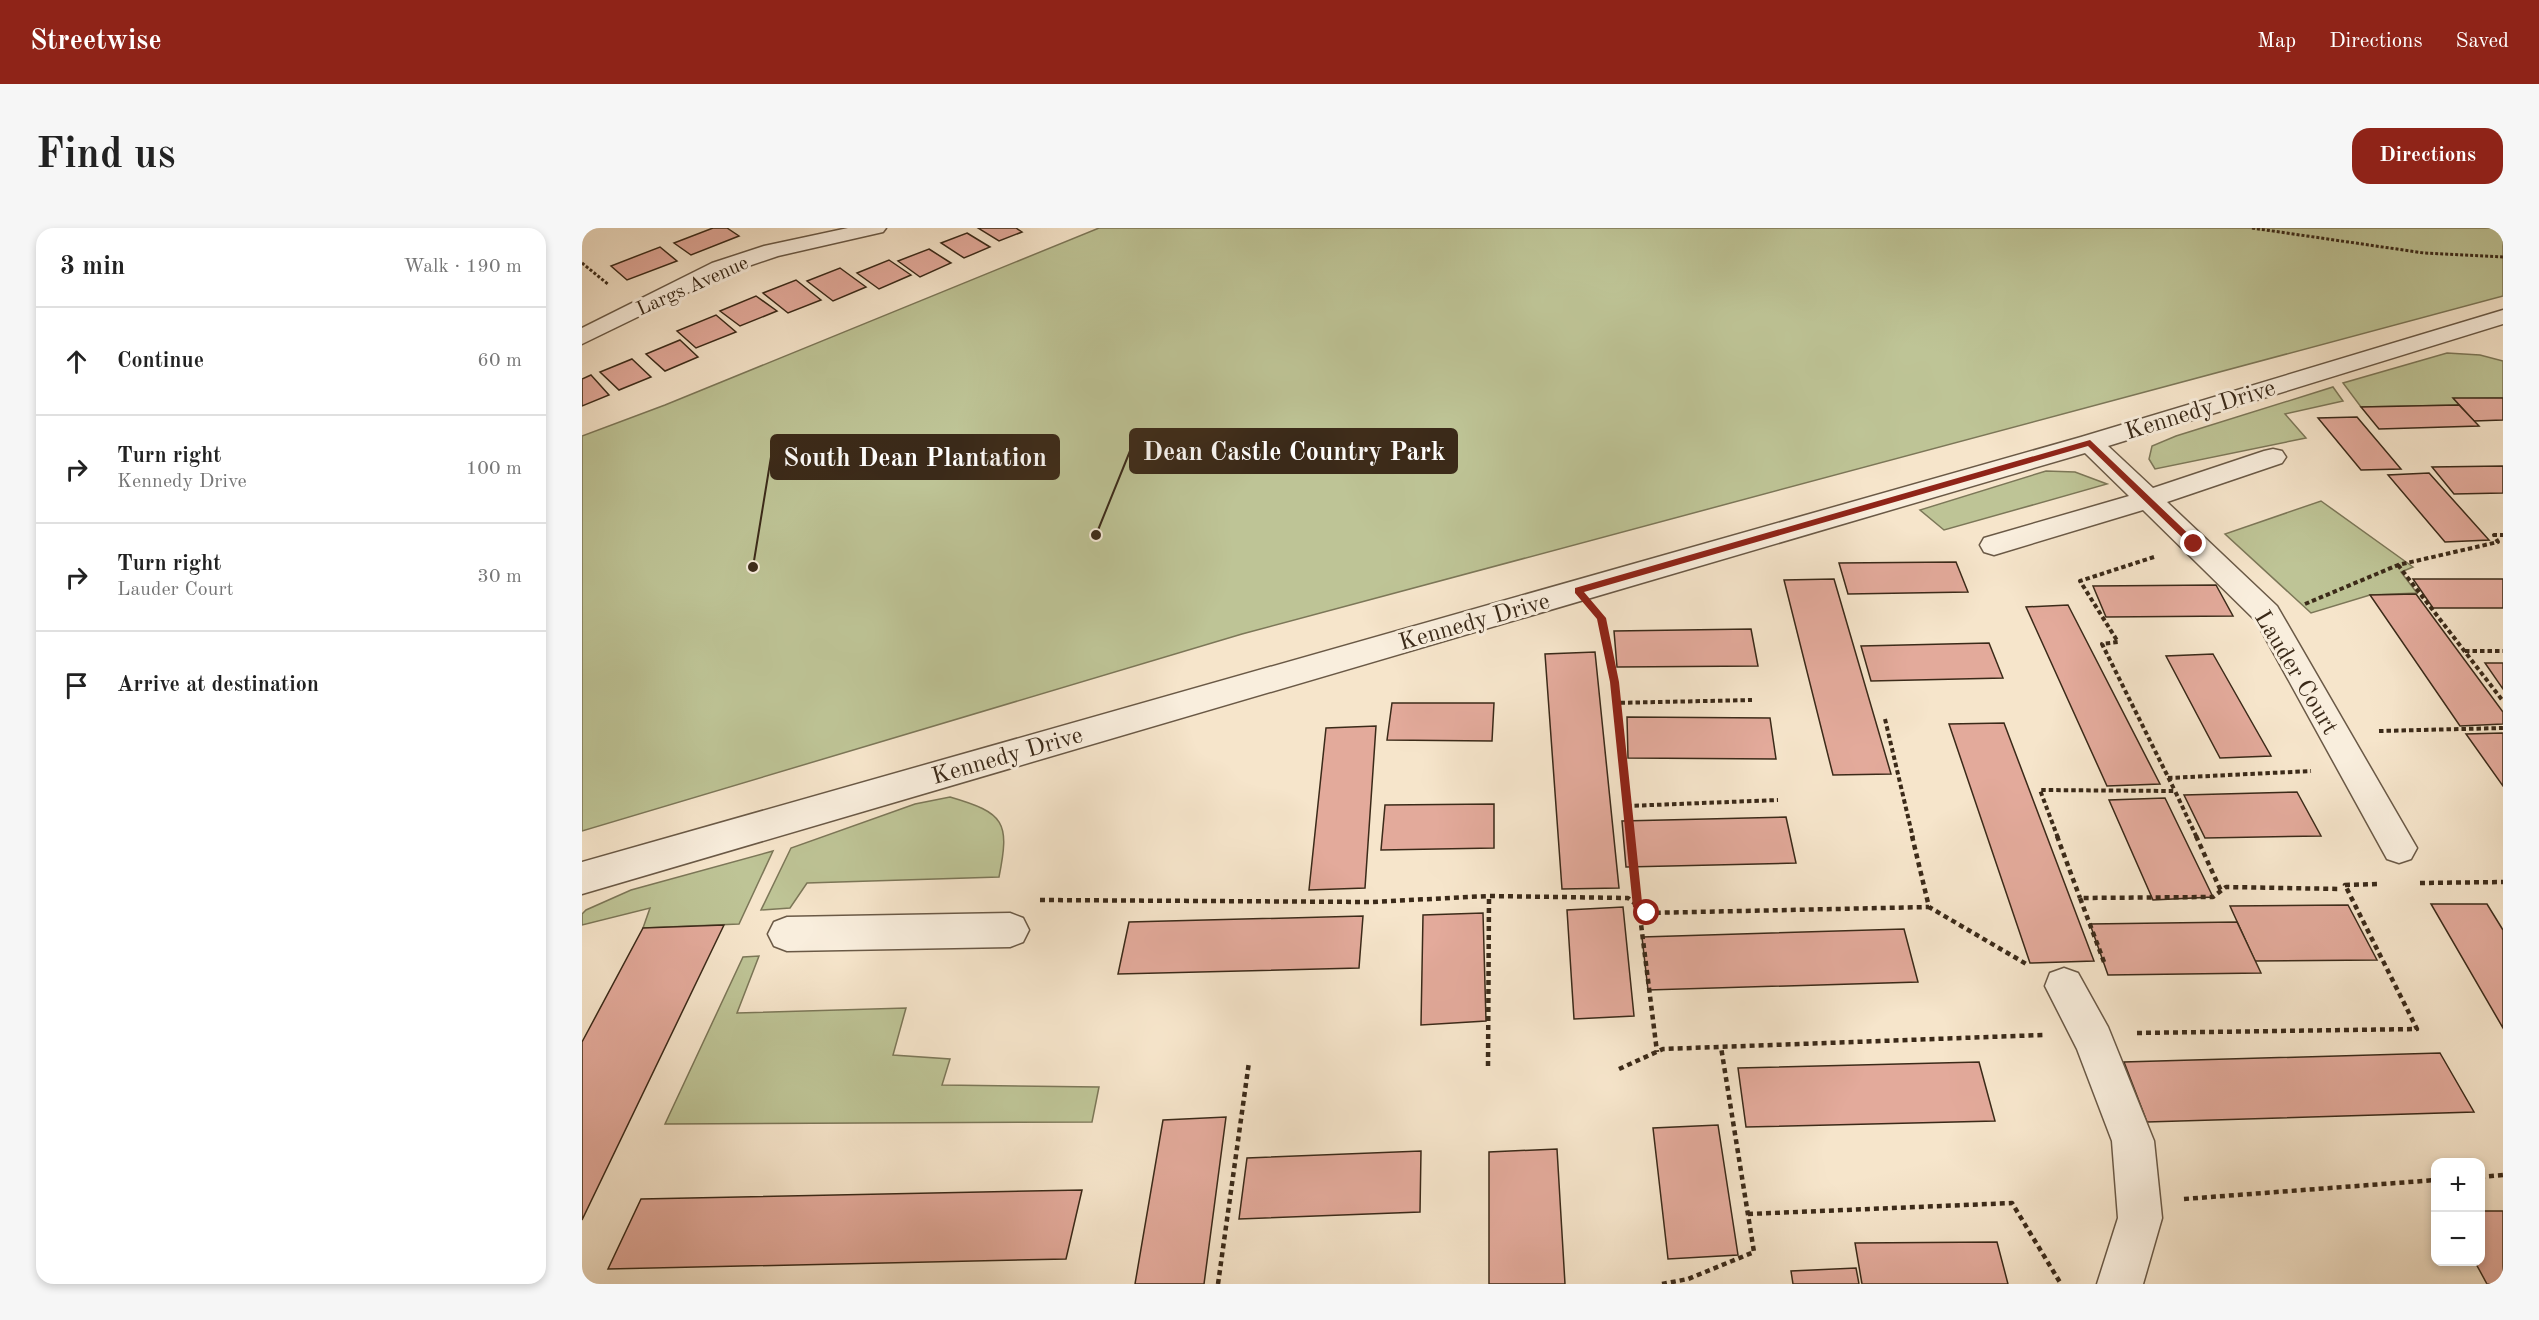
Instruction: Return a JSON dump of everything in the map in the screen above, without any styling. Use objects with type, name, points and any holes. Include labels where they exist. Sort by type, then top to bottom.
[{"type":"street","name":"Largs Avenue","points":[[582,337],[720,268],[772,251],[876,228]]},
{"type":"street","name":"Kennedy Drive","points":[[582,878],[2496,327]]},
{"type":"street","name":"Lauder Court","points":[[2090,443],[2267,614],[2399,848]]},
{"type":"street","points":[[1994,545],[2148,499],[2273,457]]},
{"type":"street","points":[[787,934],[1010,930]]},
{"type":"street","points":[[2064,986],[2090,1034],[2133,1141],[2140,1218],[2120,1284]]},
{"type":"path","points":[[2252,228],[2424,253],[2503,256]]},
{"type":"path","points":[[2267,614],[2318,600],[2398,564],[2498,542],[2494,535],[2503,535]]},
{"type":"path","points":[[2194,544],[2080,580],[2118,642],[2102,645],[2175,791],[2221,891]]},
{"type":"path","points":[[2398,564],[2503,701]]},
{"type":"path","points":[[1578,591],[1602,618],[1615,682],[1637,904],[1657,1052]]},
{"type":"path","points":[[2464,651],[2503,651]]},
{"type":"path","points":[[1613,703],[1752,700]]},
{"type":"path","points":[[1885,719],[1929,907]]},
{"type":"path","points":[[2333,732],[2503,728]]},
{"type":"path","points":[[2168,778],[2355,769]]},
{"type":"path","points":[[1031,900],[1371,902],[1489,896],[1628,898],[1647,913],[1929,907],[2064,986],[2108,975],[2040,790],[2175,791]]},
{"type":"path","points":[[1627,806],[1778,800]]},
{"type":"path","points":[[2411,884],[2503,882]]},
{"type":"path","points":[[1619,1069],[1663,1049],[2090,1034],[2417,1029],[2345,885],[2389,884]]},
{"type":"path","points":[[2080,898],[2213,897],[2226,887],[2341,889]]},
{"type":"path","points":[[1488,1066],[1489,896]]},
{"type":"path","points":[[1662,1284],[1688,1279],[1754,1252],[1720,1047]]},
{"type":"path","points":[[1218,1284],[1249,1062]]},
{"type":"path","points":[[2485,1177],[2503,1175]]},
{"type":"path","points":[[2139,1202],[2431,1180]]},
{"type":"path","points":[[1748,1214],[2012,1203],[2061,1284]]},
{"type":"green space","points":[[1099,228],[2503,228],[2503,296],[1242,634],[582,831],[582,436],[665,405]]},
{"type":"green space","points":[[2447,353],[2480,355],[2503,361],[2503,398],[2454,399],[2459,405],[2361,407],[2343,383]]},
{"type":"green space","points":[[2333,387],[2343,401],[2285,414],[2306,438],[2155,469],[2149,459],[2152,446],[2176,436]]},
{"type":"green space","points":[[2046,471],[2075,472],[2107,484],[1944,530],[1920,510]]},
{"type":"green space","points":[[2321,501],[2413,567],[2401,572],[2417,593],[2370,595],[2311,613],[2225,534]]},
{"type":"green space","points":[[950,797],[982,809],[993,815],[999,822],[1004,844],[999,877],[807,883],[790,908],[761,910],[791,848],[915,804]]},
{"type":"green space","points":[[773,851],[739,924],[643,928],[650,908],[582,925],[582,914],[586,910],[631,890]]},
{"type":"green space","points":[[759,956],[737,1013],[906,1008],[893,1055],[950,1059],[942,1085],[1099,1087],[1092,1122],[665,1124],[743,957]]},
{"type":"building","points":[[713,228],[727,228],[739,236],[691,255],[674,243]]},
{"type":"building","points":[[978,228],[1016,228],[1022,232],[999,241]]},
{"type":"building","points":[[967,233],[990,247],[964,258],[941,243]]},
{"type":"building","points":[[660,247],[677,261],[627,280],[611,266]]},
{"type":"building","points":[[929,249],[951,263],[920,277],[898,261]]},
{"type":"building","points":[[889,260],[911,275],[879,289],[857,273]]},
{"type":"building","points":[[840,268],[866,287],[833,301],[807,281]]},
{"type":"building","points":[[796,280],[821,300],[788,313],[763,293]]},
{"type":"building","points":[[756,296],[777,311],[740,326],[720,311]]},
{"type":"building","points":[[716,315],[736,332],[696,348],[677,331]]},
{"type":"building","points":[[680,340],[698,357],[665,371],[646,354]]},
{"type":"building","points":[[632,359],[651,377],[619,390],[600,372]]},
{"type":"building","points":[[591,375],[609,395],[582,406],[582,379]]},
{"type":"building","points":[[2453,398],[2503,398],[2503,420],[2474,421]]},
{"type":"building","points":[[2459,405],[2479,426],[2379,429],[2361,407]]},
{"type":"building","points":[[2357,417],[2401,469],[2361,470],[2318,418]]},
{"type":"building","points":[[2503,466],[2503,493],[2454,494],[2432,467]]},
{"type":"building","points":[[2429,473],[2489,540],[2445,542],[2388,475]]},
{"type":"building","points":[[1956,562],[1968,592],[1848,594],[1839,563]]},
{"type":"building","points":[[1834,579],[1891,774],[1833,775],[1784,580]]},
{"type":"building","points":[[2413,579],[2503,579],[2503,608],[2433,608]]},
{"type":"building","points":[[2216,585],[2233,616],[2106,617],[2093,586]]},
{"type":"building","points":[[2416,594],[2503,712],[2503,724],[2460,726],[2370,595]]},
{"type":"building","points":[[2068,605],[2160,784],[2107,786],[2026,607]]},
{"type":"building","points":[[1751,629],[1758,666],[1617,667],[1614,631]]},
{"type":"building","points":[[1989,643],[2003,678],[1871,681],[1861,646]]},
{"type":"building","points":[[1595,652],[1619,888],[1562,889],[1545,654]]},
{"type":"building","points":[[2213,654],[2271,756],[2220,758],[2166,656]]},
{"type":"building","points":[[2485,663],[2503,663],[2503,689]]},
{"type":"building","points":[[1392,703],[1494,703],[1492,741],[1387,740]]},
{"type":"building","points":[[1627,717],[1770,718],[1776,759],[1628,758]]},
{"type":"building","points":[[2004,723],[2094,961],[2030,963],[1949,724]]},
{"type":"building","points":[[1376,726],[1365,888],[1309,890],[1326,728]]},
{"type":"building","points":[[2503,733],[2503,786],[2466,734]]},
{"type":"building","points":[[2297,792],[2321,836],[2205,838],[2184,795]]},
{"type":"building","points":[[2165,798],[2213,897],[2153,900],[2109,800]]},
{"type":"building","points":[[1494,804],[1494,848],[1381,850],[1385,805]]},
{"type":"building","points":[[1786,817],[1796,863],[1626,867],[1622,821]]},
{"type":"building","points":[[2431,904],[2487,904],[2503,930],[2503,1028]]},
{"type":"building","points":[[2348,905],[2377,960],[2255,961],[2230,906]]},
{"type":"building","points":[[1623,907],[1634,1016],[1574,1019],[1567,910]]},
{"type":"building","points":[[1483,913],[1486,1021],[1421,1025],[1423,915]]},
{"type":"building","points":[[1363,916],[1359,968],[1118,974],[1129,922]]},
{"type":"building","points":[[2237,922],[2261,973],[2108,975],[2090,924]]},
{"type":"building","points":[[724,925],[582,1220],[582,1042],[643,928]]},
{"type":"building","points":[[1904,929],[1918,982],[1648,990],[1642,937]]},
{"type":"building","points":[[2440,1053],[2474,1112],[2147,1122],[2124,1062]]},
{"type":"building","points":[[1979,1062],[1995,1121],[1746,1127],[1738,1068]]},
{"type":"building","points":[[1226,1117],[1204,1284],[1135,1284],[1163,1120]]},
{"type":"building","points":[[1718,1125],[1738,1255],[1668,1259],[1653,1128]]},
{"type":"building","points":[[1557,1149],[1565,1284],[1489,1284],[1489,1152]]},
{"type":"building","points":[[1421,1151],[1420,1212],[1239,1219],[1247,1158]]},
{"type":"building","points":[[1082,1190],[1066,1259],[608,1269],[641,1199]]},
{"type":"building","points":[[2485,1211],[2503,1211],[2503,1284],[2487,1284],[2477,1266],[2485,1266]]},
{"type":"building","points":[[1997,1242],[2008,1284],[1862,1284],[1855,1243]]},
{"type":"building","points":[[1856,1268],[1859,1284],[1793,1284],[1791,1271]]},
{"type":"place","name":"Dean Castle Country Park","points":[[1096,535]]},
{"type":"place","name":"South Dean Plantation","points":[[753,567]]},
{"type":"route","points":[[1647,913],[1637,904],[1615,682],[1602,618],[1578,591],[2090,443],[2194,544]]}]
